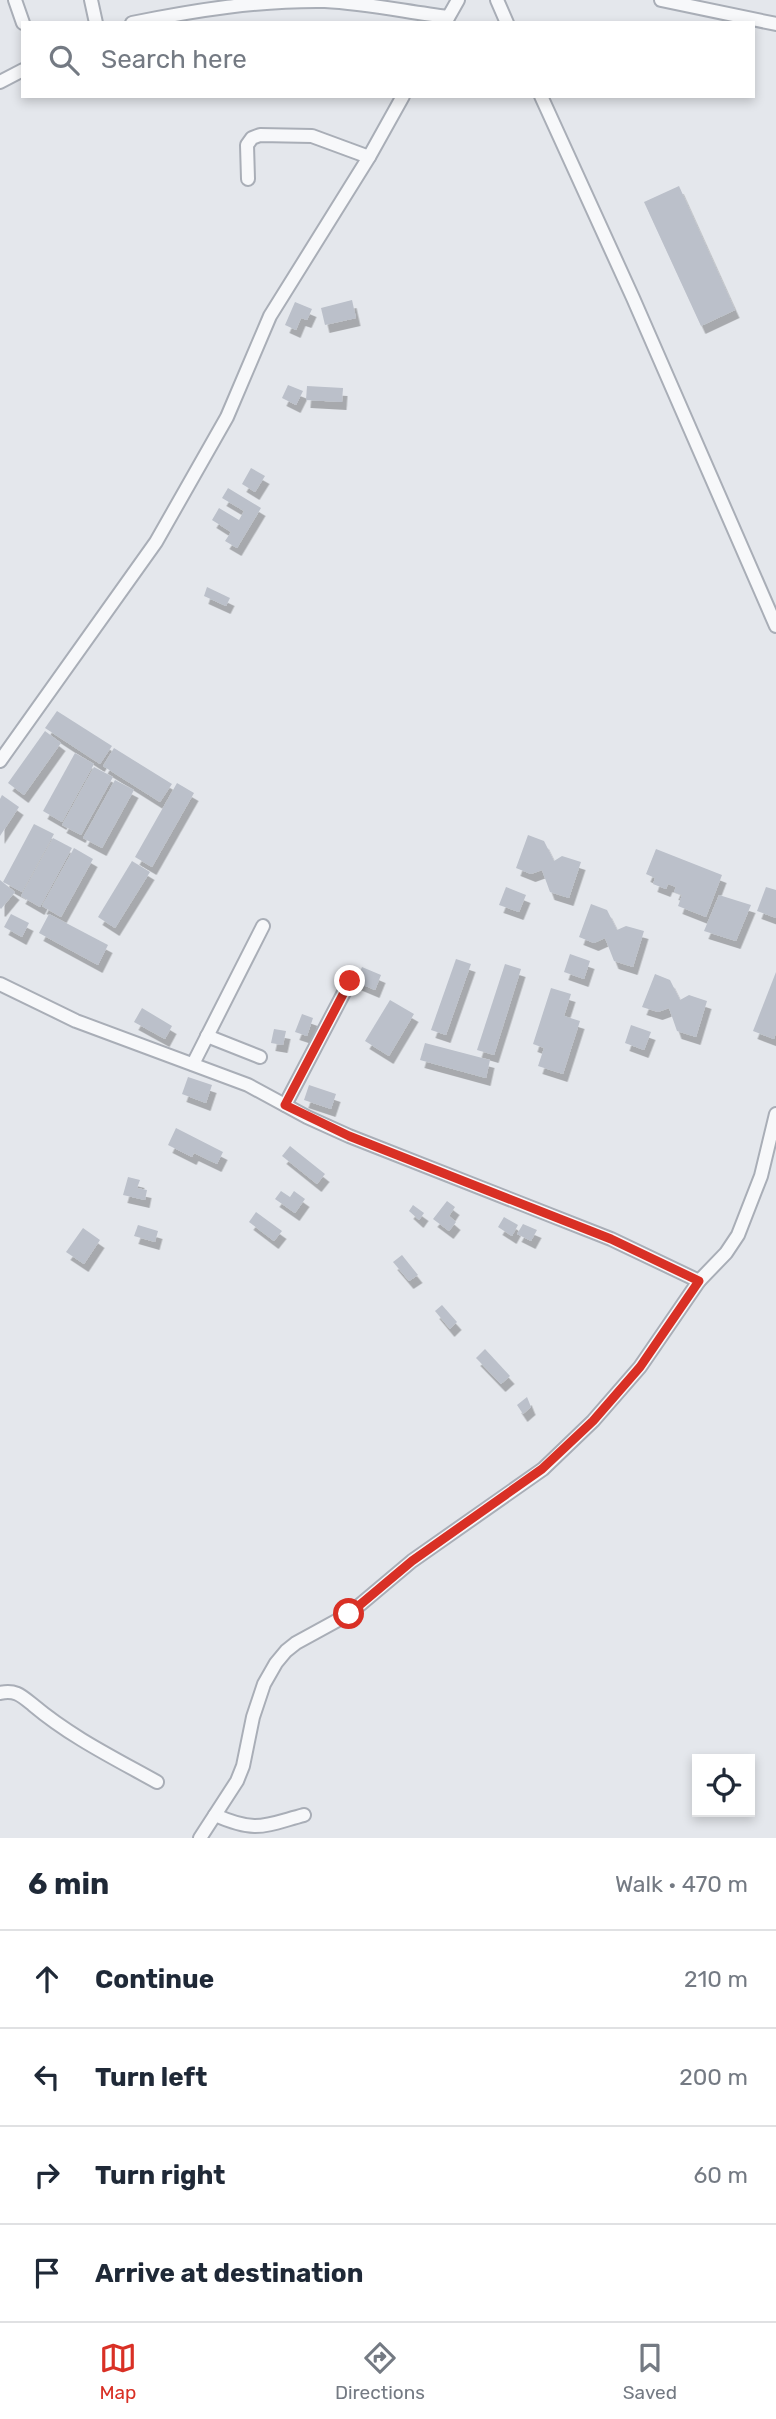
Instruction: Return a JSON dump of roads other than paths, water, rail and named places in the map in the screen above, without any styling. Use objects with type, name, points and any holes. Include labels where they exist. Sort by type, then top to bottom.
[{"type":"street","points":[[15,0],[22,21]]},
{"type":"street","points":[[91,0],[96,21]]},
{"type":"street","points":[[142,21],[214,7],[324,1],[447,20],[458,0]]},
{"type":"street","points":[[497,0],[506,21]]},
{"type":"street","points":[[661,0],[776,24]]},
{"type":"street","points":[[0,82],[21,71]]},
{"type":"street","points":[[0,761],[156,542],[227,417],[270,316],[403,98]]},
{"type":"street","points":[[542,98],[633,298],[776,626]]},
{"type":"street","points":[[248,179],[247,145],[252,138],[260,135],[312,136],[369,157]]},
{"type":"street","points":[[193,1064],[263,926]]},
{"type":"street","points":[[285,1105],[350,981]]},
{"type":"street","points":[[0,985],[76,1021],[248,1085],[349,1136],[611,1239],[699,1281]]},
{"type":"street","points":[[207,1036],[260,1057]]},
{"type":"street","points":[[200,1838],[237,1781],[264,1684],[286,1651],[349,1614],[412,1561],[542,1469],[593,1421],[640,1367],[699,1281],[738,1236],[761,1176],[776,1114]]},
{"type":"street","points":[[0,1693],[19,1693],[55,1724],[79,1740],[157,1782]]},
{"type":"street","points":[[215,1815],[239,1826],[251,1828],[303,1815]]}]
